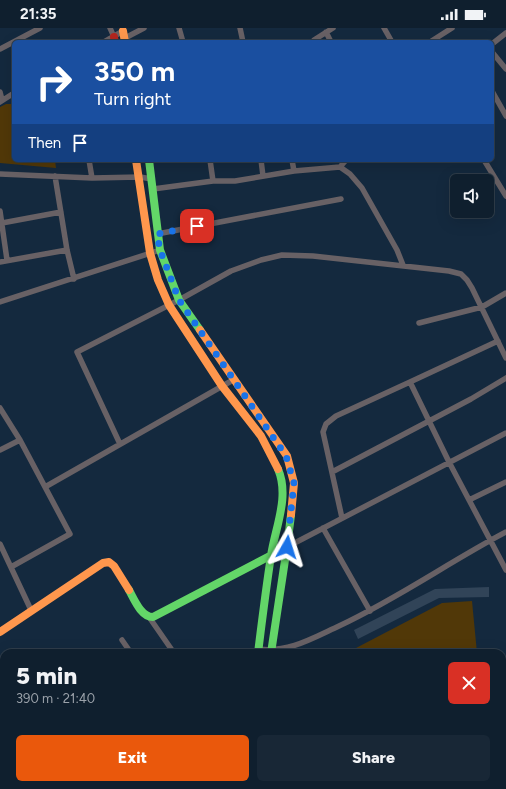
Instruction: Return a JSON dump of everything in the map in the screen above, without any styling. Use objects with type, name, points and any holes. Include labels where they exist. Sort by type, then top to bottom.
[{"type":"main road","points":[[136,162],[140,177],[150,253],[158,280],[169,305],[222,386],[260,436],[278,468],[283,486],[283,497],[271,555],[258,649]]},
{"type":"main road","points":[[148,162],[152,179],[160,250],[179,300],[286,456],[294,483],[287,547],[272,649]]},
{"type":"main road","points":[[268,451],[278,444]]},
{"type":"main road","points":[[0,631],[94,567],[103,563],[109,562],[114,566],[144,614],[149,617],[153,617],[287,547]]},
{"type":"street","points":[[17,40],[40,28]]},
{"type":"street","points":[[110,28],[114,39],[144,28]]},
{"type":"street","points":[[180,28],[183,40]]},
{"type":"street","points":[[240,28],[243,40]]},
{"type":"street","points":[[314,40],[333,28]]},
{"type":"street","points":[[384,28],[391,40]]},
{"type":"street","points":[[433,40],[452,28]]},
{"type":"street","points":[[326,32],[330,40]]},
{"type":"street","points":[[494,42],[506,33]]},
{"type":"street","points":[[0,49],[12,43]]},
{"type":"street","points":[[494,54],[506,69]]},
{"type":"street","points":[[0,92],[1,101],[12,94]]},
{"type":"street","points":[[494,95],[506,116]]},
{"type":"street","points":[[89,162],[92,178]]},
{"type":"street","points":[[210,162],[214,182]]},
{"type":"street","points":[[261,162],[263,176]]},
{"type":"street","points":[[292,162],[294,171]]},
{"type":"street","points":[[340,167],[344,162]]},
{"type":"street","points":[[485,162],[506,196]]},
{"type":"street","points":[[153,189],[235,180],[294,171],[340,167],[350,174],[362,188],[397,250],[403,265]]},
{"type":"street","points":[[0,174],[92,178],[140,177],[152,179]]},
{"type":"street","points":[[55,176],[67,250],[74,279]]},
{"type":"street","points":[[157,234],[341,199]]},
{"type":"street","points":[[0,211],[7,260]]},
{"type":"street","points":[[2,223],[61,212]]},
{"type":"street","points":[[0,262],[67,250]]},
{"type":"street","points":[[0,302],[160,250]]},
{"type":"street","points":[[120,444],[78,352],[179,300],[231,271],[261,260],[282,255],[314,256],[403,265],[461,274],[467,280],[482,307],[506,358]]},
{"type":"street","points":[[419,322],[482,307],[506,293]]},
{"type":"street","points":[[342,518],[323,432],[326,424],[336,416],[498,341]]},
{"type":"street","points":[[332,472],[471,399],[506,378]]},
{"type":"street","points":[[45,487],[233,380]]},
{"type":"street","points":[[410,382],[428,421],[506,570]]},
{"type":"street","points":[[0,408],[20,440],[70,534],[11,567]]},
{"type":"street","points":[[287,547],[506,433]]},
{"type":"street","points":[[0,450],[20,440]]},
{"type":"street","points":[[469,500],[506,482]]},
{"type":"street","points":[[323,528],[370,611]]},
{"type":"street","points":[[282,649],[306,642],[370,611],[506,532]]},
{"type":"street","points":[[0,544],[31,610]]},
{"type":"street","points":[[149,617],[171,649]]},
{"type":"street","points":[[122,640],[128,649]]},
{"type":"shaded area","points":[[6,104],[12,104],[12,162],[55,162],[56,168],[0,163],[0,107]]},
{"type":"shaded area","points":[[472,601],[477,649],[356,649],[356,648],[442,603]]},
{"type":"building","points":[[489,587],[489,597],[439,598],[358,639],[354,630],[435,589]]},
{"type":"traffic: fast","points":[[149,162],[160,250],[179,300],[200,330]]},
{"type":"traffic: fast","points":[[259,649],[271,556],[282,501],[283,490],[278,469]]},
{"type":"traffic: fast","points":[[272,649],[291,515]]},
{"type":"traffic: fast","points":[[129,590],[141,611],[153,617],[287,547]]},
{"type":"traffic: slow","points":[[123,31],[125,40]]},
{"type":"traffic: slow","points":[[136,162],[150,253],[158,280],[169,305],[222,386],[261,436],[278,469]]},
{"type":"traffic: slow","points":[[200,330],[287,456],[294,483],[291,515]]},
{"type":"traffic: slow","points":[[0,632],[103,563],[109,562],[114,566],[129,590]]},
{"type":"route","points":[[197,226],[157,234],[160,250],[179,300],[286,456],[294,483],[287,547]]}]
